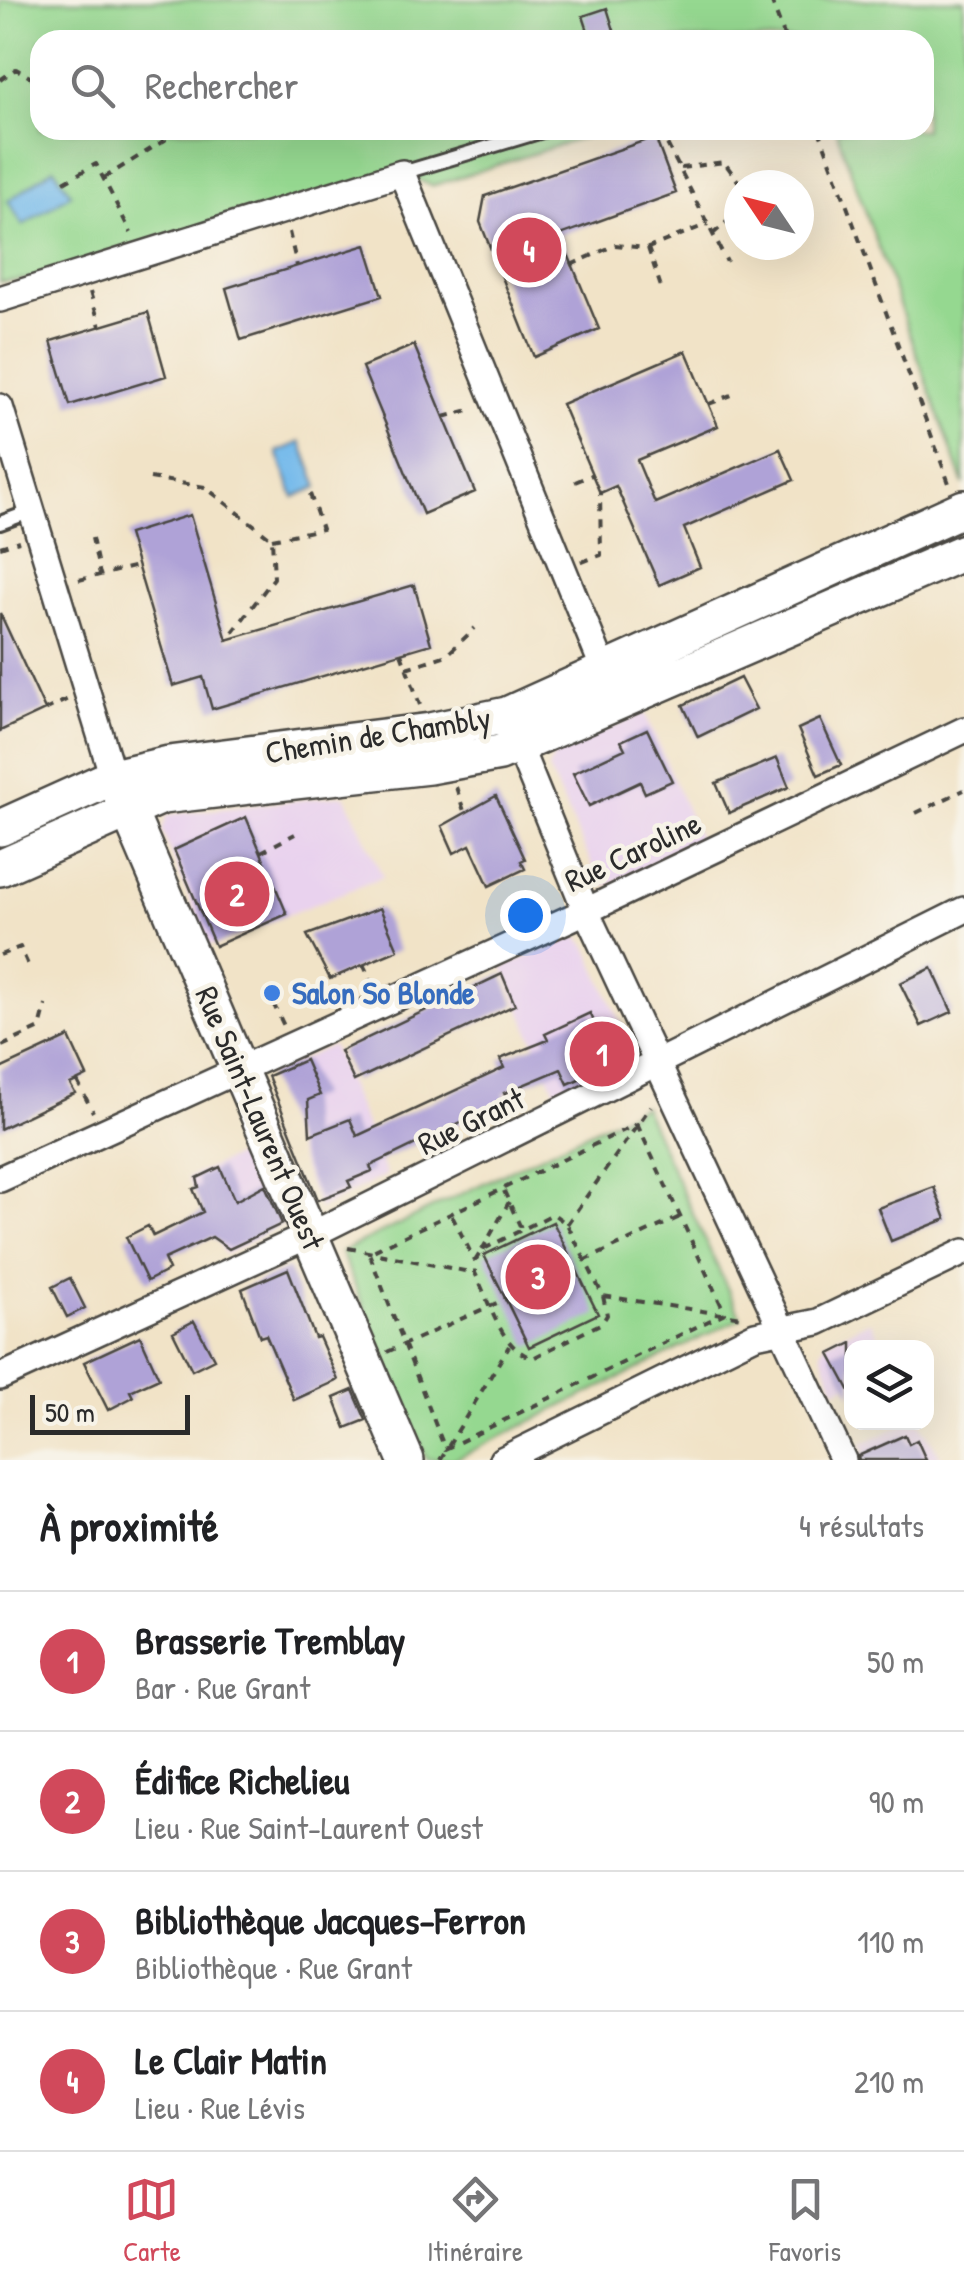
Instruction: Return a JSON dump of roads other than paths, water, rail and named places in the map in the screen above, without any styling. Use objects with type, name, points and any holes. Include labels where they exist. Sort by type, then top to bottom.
[{"type":"main road","name":"Chemin de Chambly","points":[[0,828],[114,777],[169,764],[430,731],[512,731],[605,672],[958,500]]},
{"type":"main road","name":"Chemin de Chambly","points":[[0,868],[162,796],[206,788],[429,766],[964,552]]},
{"type":"main road","name":"Rue Saint-Laurent Ouest","points":[[114,777],[240,1068],[326,1240],[406,1460]]},
{"type":"street","points":[[0,299],[402,174],[605,672]]},
{"type":"street","points":[[0,407],[114,777]]},
{"type":"street","name":"Rue Caroline","points":[[0,1179],[586,911],[964,730]]},
{"type":"street","points":[[512,731],[586,911],[844,1460]]},
{"type":"street","name":"Rue Grant","points":[[0,1377],[326,1240],[784,997],[964,910]]},
{"type":"street","points":[[502,1460],[756,1335],[818,1322],[964,1252]]},
{"type":"lane","points":[[402,174],[513,140]]},
{"type":"lane","points":[[0,523],[32,512]]},
{"type":"water","points":[[54,168],[71,194],[23,225],[8,201]]},
{"type":"water","points":[[301,442],[318,487],[294,497],[277,452]]},
{"type":"place","name":"Le Clair Matin","points":[[529,250]]},
{"type":"place","name":"Édifice Richelieu","points":[[237,894]]},
{"type":"place","name":"Salon So Blonde","points":[[272,993]]},
{"type":"place","name":"Brasserie Tremblay","points":[[602,1054]]},
{"type":"place","name":"Bibliothèque Jacques-Ferron","points":[[538,1277]]}]
